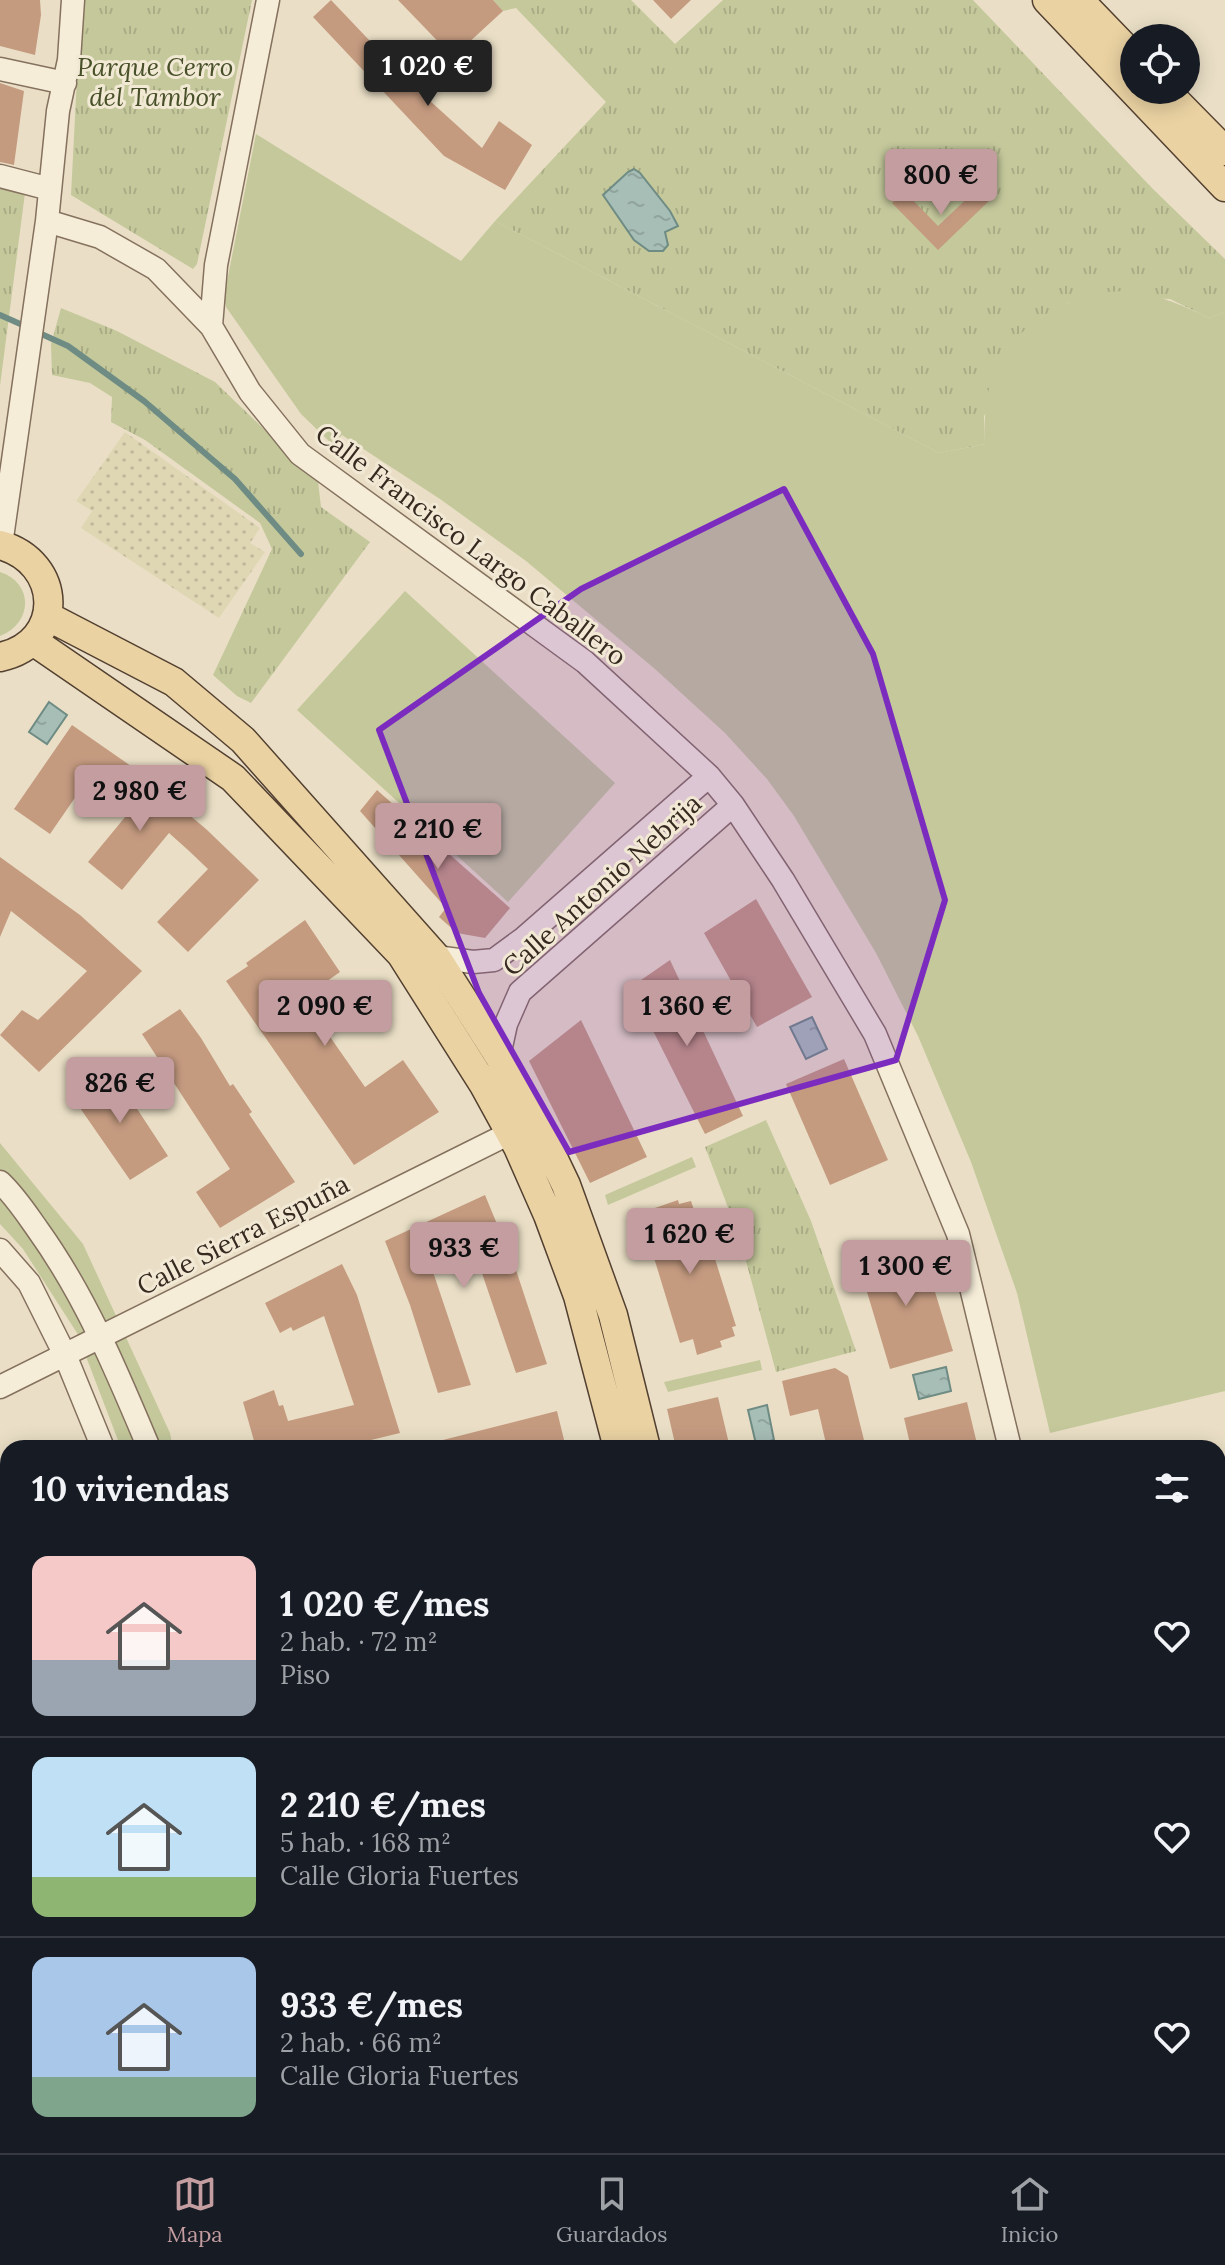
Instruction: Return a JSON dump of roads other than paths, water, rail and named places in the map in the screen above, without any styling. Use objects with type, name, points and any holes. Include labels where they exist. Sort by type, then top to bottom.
[{"type":"main road","points":[[1047,0],[1225,187]]},
{"type":"main road","points":[[1079,0],[1120,42]]},
{"type":"main road","points":[[1179,104],[1225,151]]},
{"type":"main road","points":[[0,545],[16,550],[29,559],[47,585],[47,616],[33,641],[19,651],[0,657]]},
{"type":"main road","points":[[47,616],[174,682],[243,740],[436,957],[499,1056],[535,1120],[566,1185],[613,1315],[644,1440]]},
{"type":"main road","points":[[33,641],[233,778],[401,954],[512,1132],[548,1215],[578,1296],[616,1440]]},
{"type":"street","points":[[0,545],[47,221],[58,111],[69,60],[73,0]]},
{"type":"street","points":[[211,326],[216,265],[268,0]]},
{"type":"street","points":[[0,69],[65,83]]},
{"type":"street","points":[[0,176],[50,189]]},
{"type":"street","name":"Calle Francisco Largo Caballero","points":[[47,221],[100,237],[156,269],[211,326],[250,392],[300,454],[585,662],[709,776],[733,805],[783,880],[875,1034],[958,1234],[1008,1440]]},
{"type":"street","points":[[181,295],[200,285],[216,265]]},
{"type":"street","name":"Calle Antonio Nebrija","points":[[436,957],[473,962],[494,960],[524,938],[709,776]]},
{"type":"street","name":"Calle Antonio Nebrija","points":[[499,1056],[506,1024],[520,992],[733,805]]},
{"type":"street","name":"Calle Sierra Espuña","points":[[0,1387],[512,1132]]},
{"type":"street","points":[[0,1182],[13,1194],[64,1266],[102,1337],[146,1440]]},
{"type":"street","points":[[0,1250],[29,1283],[65,1355],[100,1440]]},
{"type":"water","points":[[634,169],[670,211],[678,226],[665,232],[668,245],[663,251],[649,251],[634,240],[603,195]]},
{"type":"water","points":[[49,702],[67,715],[47,744],[29,732]]},
{"type":"water","points":[[812,1017],[827,1049],[806,1059],[790,1027]]},
{"type":"water","points":[[946,1367],[951,1391],[919,1399],[913,1375]]},
{"type":"water","points":[[767,1405],[774,1440],[755,1440],[748,1410]]},
{"type":"waterway","points":[[0,315],[27,327]]},
{"type":"waterway","points":[[37,332],[68,346],[144,401],[235,479],[301,554]]},
{"type":"park label","name":"Parque Cerro del Tambor","points":[[155,82]]}]
